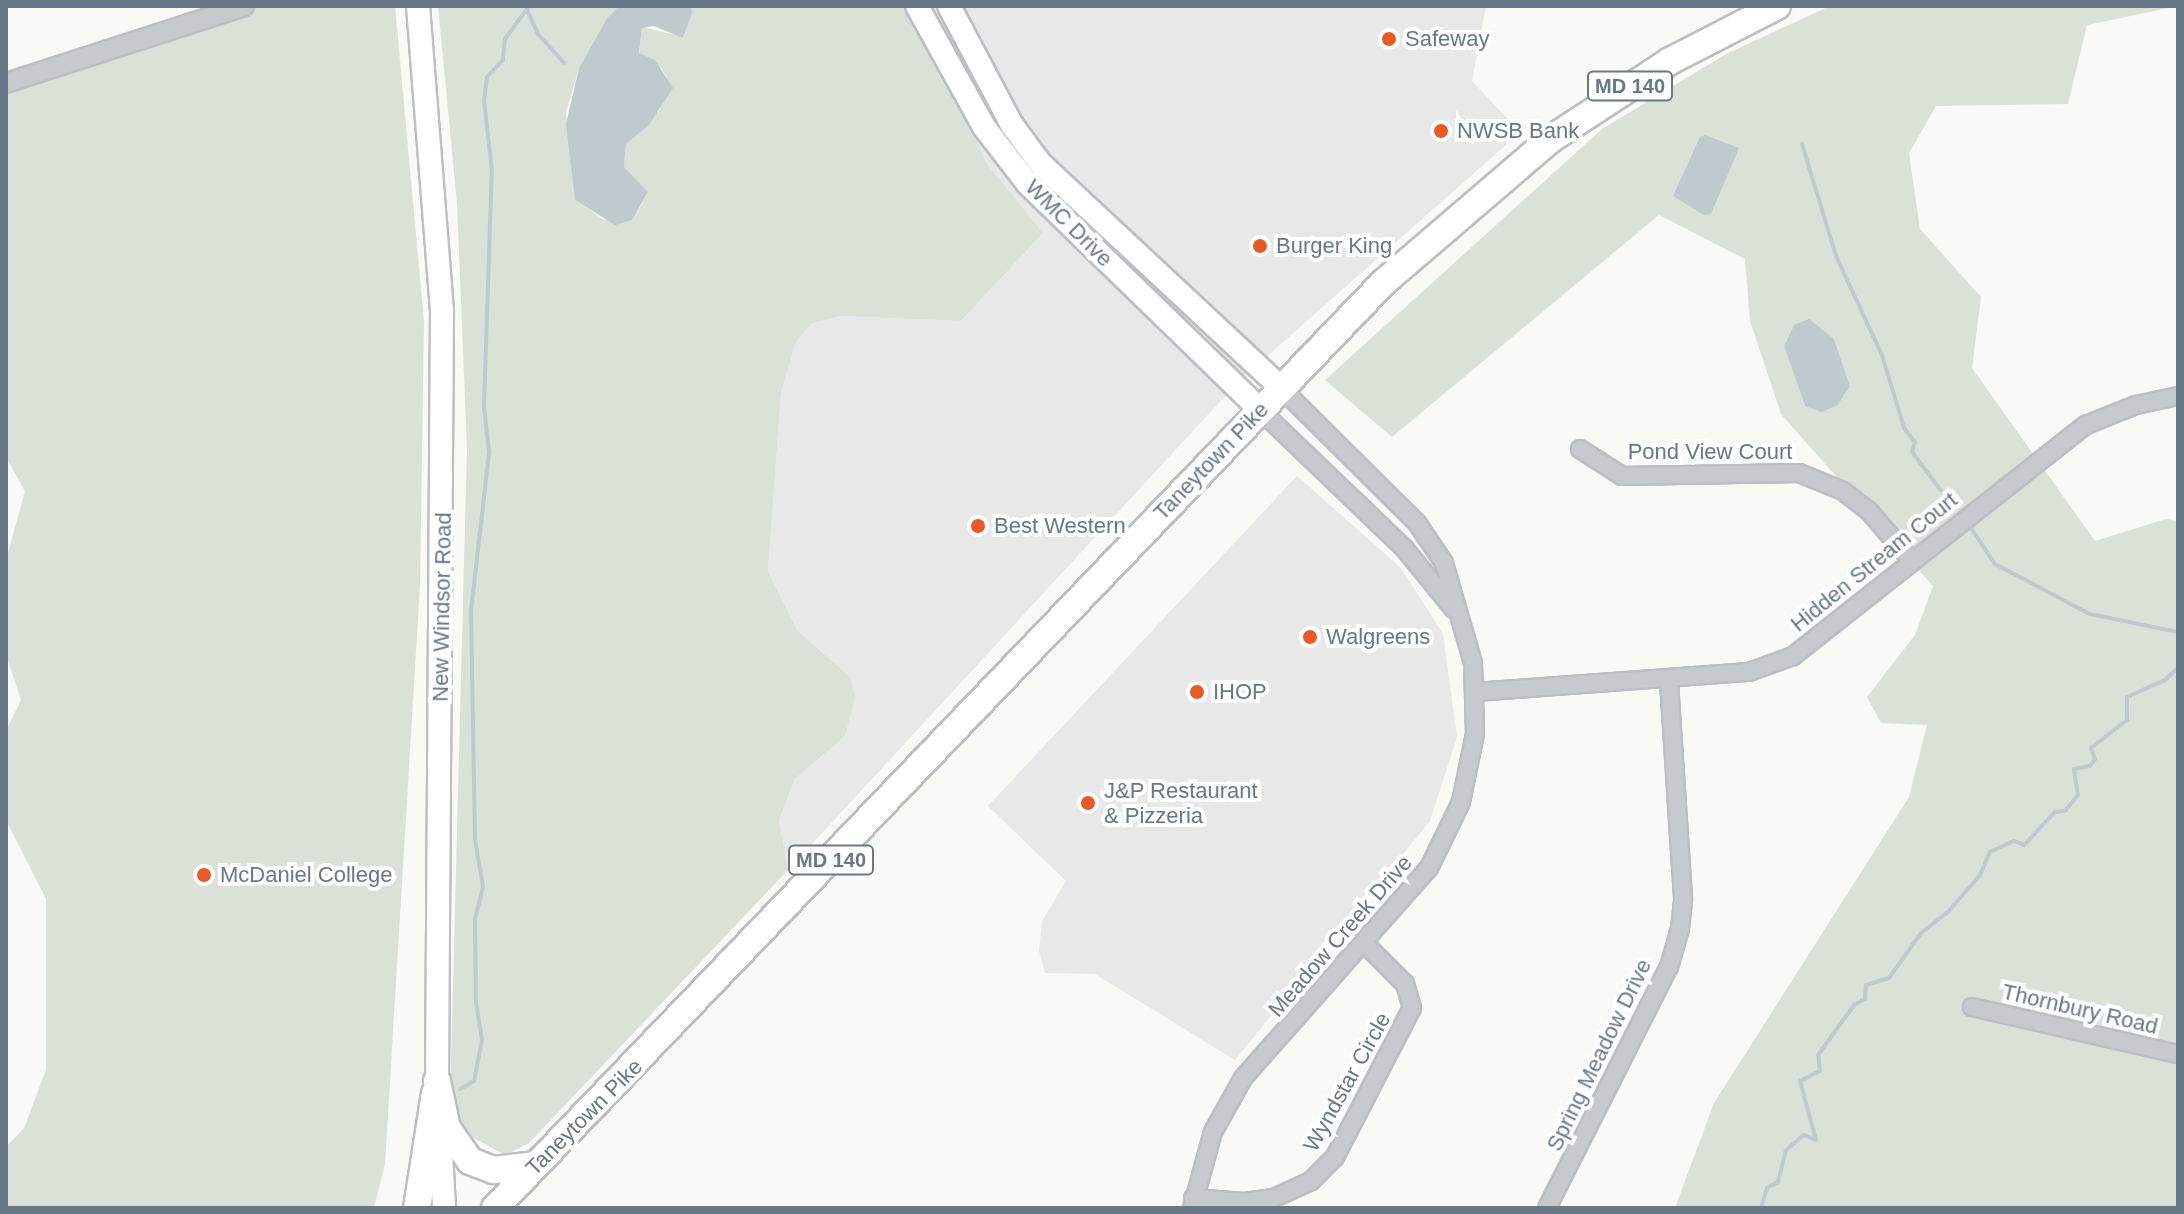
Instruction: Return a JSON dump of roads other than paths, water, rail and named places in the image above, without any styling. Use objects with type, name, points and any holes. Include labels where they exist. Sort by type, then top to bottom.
[{"type":"highway","name":"Taneytown Pike","points":[[495,1208],[674,1026],[1383,283],[1551,139],[1670,61],[1777,6]]},
{"type":"highway","name":"Taneytown Pike","points":[[517,1208],[674,1026]]},
{"type":"highway","points":[[437,1081],[447,1128],[470,1161],[494,1170],[536,1165]]},
{"type":"highway","points":[[417,1208],[437,1081]]},
{"type":"main road","name":"New Windsor Road","points":[[418,6],[442,309],[444,428],[437,1081],[444,1208]]},
{"type":"main road","name":"WMC Drive","points":[[917,6],[984,127],[1028,184],[1260,410]]},
{"type":"main road","name":"WMC Drive","points":[[949,6],[1012,125],[1040,163],[1281,388]]},
{"type":"street","points":[[6,83],[244,6]]},
{"type":"street","name":"Meadow Creek Drive","points":[[1192,1203],[1213,1132],[1238,1086],[1429,868],[1453,823],[1472,759],[1475,692],[1465,628],[1444,563],[1417,523],[1281,388]]},
{"type":"street","name":"Hidden Stream Court","points":[[1475,692],[1749,672],[1793,656],[2086,425],[2136,405],[2178,396]]},
{"type":"street","name":"Meadow Creek Drive","points":[[1260,410],[1404,548],[1465,628]]},
{"type":"street","name":"Pond View Court","points":[[1580,449],[1622,476],[1799,473],[1843,491],[1869,511],[1911,560]]},
{"type":"street","name":"Spring Meadow Drive","points":[[1547,1208],[1669,967],[1680,929],[1683,898],[1669,680]]},
{"type":"street","name":"Wyndstar Circle","points":[[1192,1203],[1274,1198],[1311,1181],[1335,1157],[1412,1008],[1405,984],[1365,944]]},
{"type":"street","name":"Thornbury Road","points":[[1972,1007],[2178,1054]]},
{"type":"waterway","points":[[460,1089],[474,1081],[482,1040],[476,1004],[475,919],[483,887],[475,839],[471,611],[489,452],[484,406],[492,171],[484,101],[487,77],[503,60],[505,39],[529,6]]},
{"type":"waterway","points":[[527,10],[538,34],[564,63]]},
{"type":"waterway","points":[[1802,144],[1836,256],[1882,355],[1904,428],[1915,442],[1912,452],[1955,509]]},
{"type":"waterway","points":[[1971,528],[1995,564],[2090,614],[2178,632]]},
{"type":"waterway","points":[[1761,1208],[1767,1188],[1778,1182],[1786,1150],[1804,1135],[1816,1140],[1800,1081],[1820,1071],[1818,1055],[1854,1005],[1865,999],[1866,985],[1889,978],[1921,933],[1947,913],[1980,875],[1990,852],[2014,841],[2024,845],[2055,812],[2065,811],[2078,795],[2074,769],[2090,766],[2095,759],[2091,748],[2127,720],[2127,697],[2165,680],[2178,668]]},
{"type":"place","name":"Safeway","points":[[1389,39]]},
{"type":"place","name":"NWSB Bank","points":[[1441,131]]},
{"type":"place","name":"Burger King","points":[[1260,246]]},
{"type":"place","name":"Best Western","points":[[978,526]]},
{"type":"place","name":"Walgreens","points":[[1310,637]]},
{"type":"place","name":"IHOP","points":[[1197,692]]},
{"type":"place","name":"J&P Restaurant & Pizzeria","points":[[1088,803]]},
{"type":"place","name":"McDaniel College","points":[[204,875]]}]
